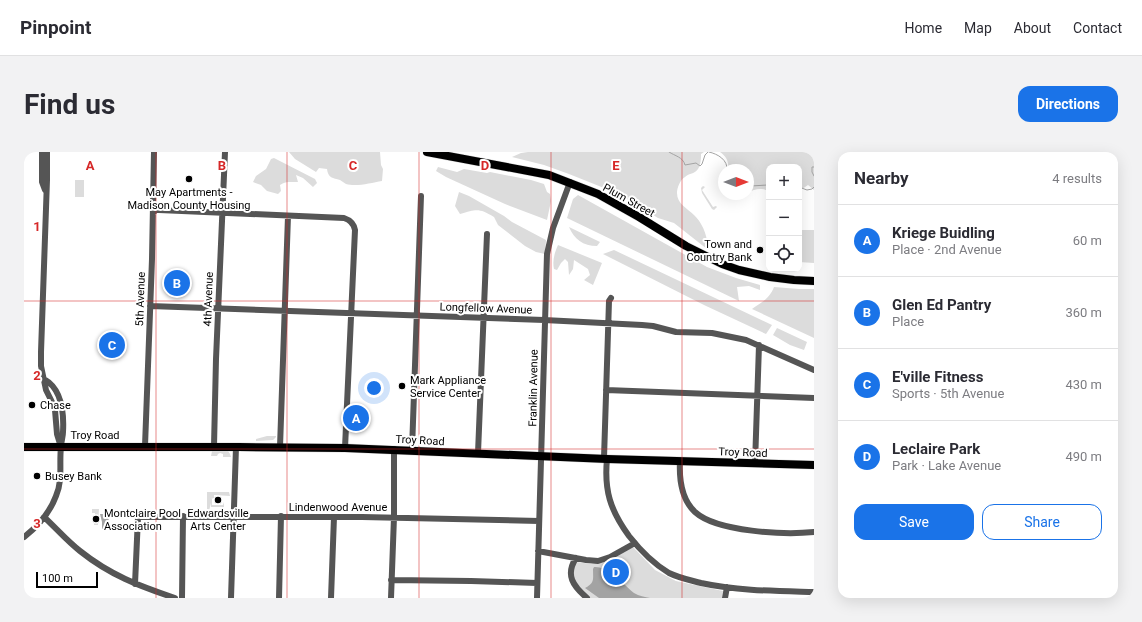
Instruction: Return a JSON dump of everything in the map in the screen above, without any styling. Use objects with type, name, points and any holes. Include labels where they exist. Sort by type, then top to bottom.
[{"type":"main road","name":"Plum Street","points":[[427,152],[549,175],[598,194],[686,246],[722,264],[739,270],[770,277],[814,281]]},
{"type":"main road","name":"Troy Road","points":[[24,447],[236,446],[394,449],[605,459],[814,465]]},
{"type":"street","points":[[42,152],[42,182],[46,193]]},
{"type":"street","points":[[24,537],[44,517],[52,505],[60,486],[61,447],[57,434],[55,410],[46,390],[41,366],[47,152]]},
{"type":"street","name":"5th Avenue","points":[[145,446],[154,152]]},
{"type":"street","name":"4th Avenue","points":[[214,446],[216,359],[225,152]]},
{"type":"street","name":"Franklin Avenue","points":[[536,598],[547,254],[548,244],[553,228],[570,182]]},
{"type":"street","points":[[412,450],[421,196]]},
{"type":"street","points":[[153,212],[159,210],[344,218],[353,224],[355,230],[345,448]]},
{"type":"street","points":[[280,447],[288,216]]},
{"type":"street","points":[[478,453],[487,234]]},
{"type":"street","points":[[611,298],[609,301],[608,323],[605,459],[607,486],[612,507],[620,523],[635,543],[650,558],[670,573],[686,579],[726,587],[814,592]]},
{"type":"street","name":"Longfellow Avenue","points":[[150,306],[544,320],[653,326],[676,332],[722,334],[746,340],[814,370]]},
{"type":"street","points":[[755,464],[759,345]]},
{"type":"street","points":[[606,390],[814,398]]},
{"type":"street","points":[[231,598],[236,446]]},
{"type":"street","points":[[391,598],[394,517],[394,449]]},
{"type":"street","points":[[680,461],[680,482],[686,501],[695,512],[707,520],[728,526],[774,533],[789,534],[814,532]]},
{"type":"street","points":[[182,598],[183,516]]},
{"type":"street","points":[[279,598],[281,516]]},
{"type":"street","name":"Lindenwood Avenue","points":[[135,584],[138,517],[281,516],[539,520]]},
{"type":"street","points":[[44,517],[70,543],[119,577],[175,598]]},
{"type":"street","points":[[331,598],[334,517]]},
{"type":"street","points":[[538,551],[593,561],[610,557],[635,543]]},
{"type":"street","points":[[576,558],[571,568],[571,577],[576,587],[587,598]]},
{"type":"street","points":[[391,580],[537,583]]},
{"type":"street","points":[[725,598],[726,587]]},
{"type":"shaded area","points":[[289,152],[380,152],[381,165],[383,169],[382,181],[359,185],[346,184],[330,176],[327,169],[319,168],[316,172],[295,159]]},
{"type":"shaded area","points":[[528,152],[704,152],[701,154],[698,169],[682,180],[678,187],[677,197],[681,203],[697,218],[702,226],[706,235],[707,249],[674,223],[658,218],[629,200],[604,188],[544,165],[512,157]]},
{"type":"shaded area","points":[[720,152],[814,152],[814,190],[808,185],[802,189],[802,164],[766,164],[766,190],[754,190],[754,164],[728,164]]},
{"type":"shaded area","points":[[274,158],[315,179],[317,183],[313,187],[303,178],[296,175],[298,182],[288,182],[280,185],[281,191],[278,194],[267,191],[261,185],[253,182],[256,176],[266,169],[271,159]]},
{"type":"shaded area","points":[[438,167],[457,172],[464,169],[487,173],[490,172],[544,184],[547,192],[550,194],[551,201],[547,220],[505,204],[446,177],[436,171]]},
{"type":"shaded area","points":[[75,180],[84,180],[84,197],[75,197]]},
{"type":"shaded area","points":[[703,186],[705,187],[702,190],[713,207],[717,207],[714,210],[702,193],[701,188]]},
{"type":"shaded area","points":[[459,192],[469,196],[512,222],[546,240],[545,254],[536,252],[525,246],[498,225],[494,217],[485,212],[474,210],[460,214],[455,206]]},
{"type":"shaded area","points":[[578,195],[707,267],[760,285],[760,290],[749,286],[737,287],[739,301],[567,218],[573,199]]},
{"type":"shaded area","points":[[569,227],[600,242],[597,246],[587,245],[576,238]]},
{"type":"shaded area","points":[[802,230],[814,230],[814,263],[802,262]]},
{"type":"shaded area","points":[[558,245],[602,263],[593,285],[584,280],[590,275],[588,269],[574,260],[573,269],[569,275],[568,262],[565,259],[557,270],[554,269],[555,253]]},
{"type":"shaded area","points":[[614,250],[772,325],[766,334],[704,305],[603,254]]},
{"type":"shaded area","points":[[774,287],[814,289],[814,338],[752,309],[768,297]]},
{"type":"shaded area","points":[[777,328],[807,342],[804,350],[790,345],[773,335]]},
{"type":"shaded area","points":[[267,436],[276,437],[273,440],[256,441],[256,439]]},
{"type":"shaded area","points":[[212,451],[228,451],[231,457],[223,457],[223,454],[220,453],[217,456],[211,456]]},
{"type":"shaded area","points":[[207,492],[229,492],[230,496],[214,495],[214,498],[211,498],[214,499],[212,499],[212,505],[223,505],[224,502],[224,507],[211,507],[211,503],[209,511],[207,512]]},
{"type":"shaded area","name":"Montclaire Pool Association","points":[[92,509],[99,509],[98,525],[94,525],[95,513],[92,513]]},
{"type":"shaded area","points":[[100,514],[110,514],[108,530],[102,529]]},
{"type":"shaded area","points":[[633,547],[655,570],[676,581],[723,591],[722,598],[590,598],[573,581],[574,565],[577,562],[591,564],[605,562]]},
{"type":"shaded area","points":[[594,567],[611,573],[634,593],[650,598],[599,598],[585,588],[592,582]]},
{"type":"waterway","points":[[669,152],[681,158],[685,165],[696,163],[700,166],[708,152]]},
{"type":"waterway","points":[[709,152],[722,158],[726,164]]},
{"type":"waterway","points":[[814,167],[812,167],[814,176]]},
{"type":"waterway","points":[[754,186],[766,185]]},
{"type":"waterway","points":[[802,188],[807,190],[814,187]]},
{"type":"place","name":"May Apartments - Madison County Housing","points":[[189,179]]},
{"type":"place","name":"Town and Country Bank","points":[[760,250]]},
{"type":"place","name":"Glen Ed Pantry","points":[[177,283]]},
{"type":"place","name":"E'ville Fitness","points":[[112,345]]},
{"type":"place","name":"Mark Appliance Service Center","points":[[402,386]]},
{"type":"place","name":"Chase","points":[[32,405]]},
{"type":"place","name":"Kriege Buidling","points":[[356,418]]},
{"type":"place","name":"Busey Bank","points":[[37,476]]},
{"type":"place","name":"Edwardsville Arts Center","points":[[218,500]]},
{"type":"place","name":"Montclaire Pool Association","points":[[96,519]]},
{"type":"place","name":"Leclaire Park","points":[[616,572]]}]
